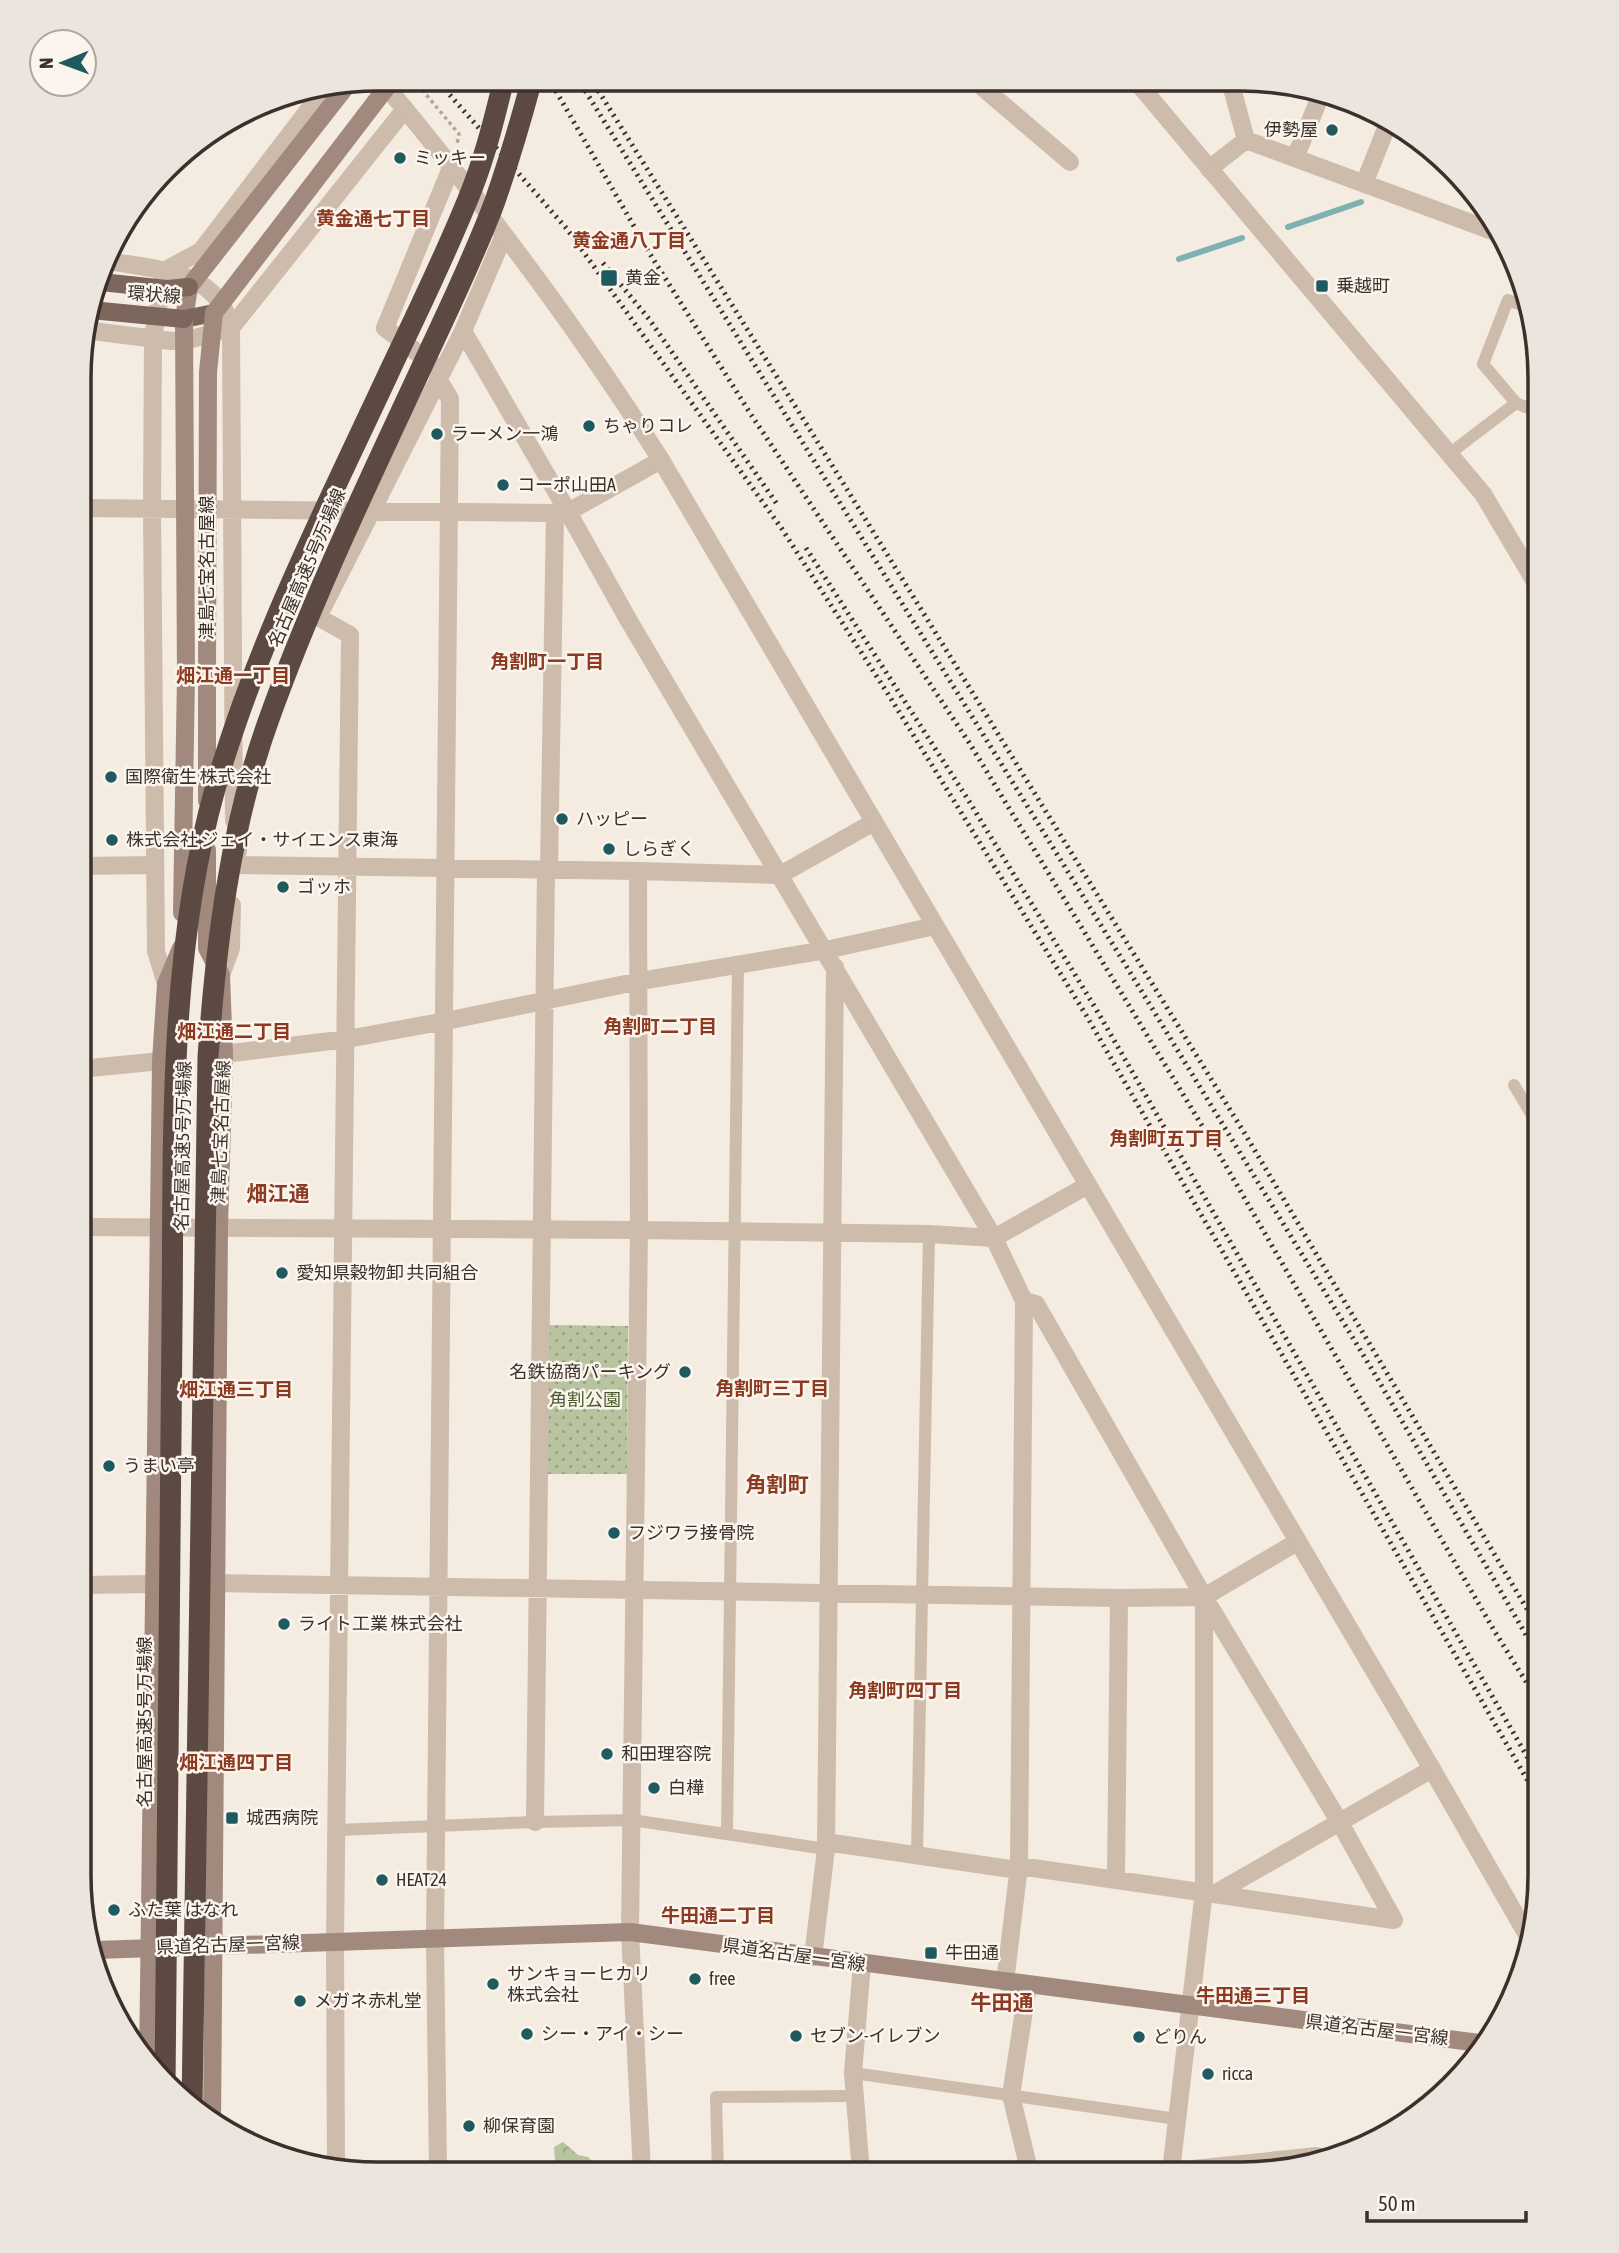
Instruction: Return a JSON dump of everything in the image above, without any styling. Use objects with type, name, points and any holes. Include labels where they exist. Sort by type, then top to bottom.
[{"type":"highway","name":"名古屋高速5号万場線","points":[[165,2067],[177,1061],[182,970],[196,880],[214,793],[241,709],[304,554],[437,270],[473,186],[501,91]]},
{"type":"highway","name":"名古屋高速5号万場線","points":[[192,2094],[207,1094],[214,968],[226,887],[268,722],[328,570],[460,284],[494,203],[529,91]]},
{"type":"main road","points":[[214,313],[384,91]]},
{"type":"main road","name":"津島七宝名古屋線","points":[[148,2048],[161,1061],[166,984],[181,950],[186,677],[184,319],[189,287],[341,93]]},
{"type":"main road","name":"環状線","points":[[107,283],[167,289],[189,287]]},
{"type":"main road","name":"環状線","points":[[99,311],[184,319],[214,313]]},
{"type":"main road","name":"津島七宝名古屋線","points":[[212,2109],[219,1226],[224,1054],[221,975],[207,948],[208,372],[214,313]]},
{"type":"main road","name":"県道名古屋一宮線","points":[[101,1950],[630,1932],[1474,2043]]},
{"type":"street","points":[[390,91],[504,235],[617,390],[662,460],[1523,1926]]},
{"type":"street","points":[[987,91],[1070,162]]},
{"type":"street","points":[[1144,91],[1483,495],[1528,570]]},
{"type":"street","points":[[1233,91],[1246,140]]},
{"type":"street","points":[[164,271],[201,251],[318,98]]},
{"type":"street","points":[[1295,158],[1318,102]]},
{"type":"street","points":[[95,331],[172,341],[192,339],[231,328],[405,109]]},
{"type":"street","points":[[1364,184],[1385,131]]},
{"type":"street","points":[[1209,169],[1246,140]]},
{"type":"street","points":[[1246,140],[1485,228]]},
{"type":"street","points":[[438,2162],[435,1938],[450,399],[440,375],[385,328],[451,168]]},
{"type":"street","points":[[234,865],[275,718],[318,617],[463,331],[504,235]]},
{"type":"street","points":[[116,262],[187,277],[207,289],[223,307],[231,328],[234,865],[231,948],[221,975]]},
{"type":"street","points":[[164,271],[153,337],[152,509],[156,951],[166,984]]},
{"type":"street","points":[[463,331],[562,512],[826,950],[994,1238],[1024,1301],[1019,1868],[1005,1982]]},
{"type":"street","points":[[91,508],[562,512],[662,460]]},
{"type":"street","points":[[535,1822],[545,1001],[562,512]]},
{"type":"street","points":[[318,617],[350,635],[335,1941],[336,2159]]},
{"type":"street","points":[[234,865],[779,874],[874,822]]},
{"type":"street","points":[[91,866],[154,865]]},
{"type":"street","points":[[638,872],[639,1230],[630,1932],[641,2162]]},
{"type":"street","points":[[224,1054],[346,1039],[446,1021],[640,981],[826,950],[935,926]]},
{"type":"street","points":[[813,1957],[826,1845],[835,966]]},
{"type":"street","points":[[91,1068],[161,1061]]},
{"type":"street","points":[[91,1227],[639,1230],[929,1234],[994,1238],[1088,1185]]},
{"type":"street","points":[[826,1845],[1210,1892],[1394,1920],[1339,1821],[1204,1597],[1037,1304],[1024,1301]]},
{"type":"street","points":[[216,1583],[1119,1598],[1204,1597],[1297,1542]]},
{"type":"street","points":[[91,1585],[155,1584]]},
{"type":"street","points":[[1160,2162],[1177,2119],[1190,2006],[1210,1892],[1204,1597]]},
{"type":"street","points":[[1116,1880],[1119,1598]]},
{"type":"street","points":[[1210,1892],[1432,1769]]},
{"type":"street","points":[[860,2162],[853,2073],[862,1964]]},
{"type":"street","points":[[1027,2162],[1012,2095],[1028,1985]]},
{"type":"lane","points":[[1518,304],[1508,300],[1483,364],[1516,403],[1528,408]]},
{"type":"lane","points":[[1449,454],[1516,403]]},
{"type":"lane","points":[[727,1833],[738,965]]},
{"type":"lane","points":[[1514,1085],[1528,1109]]},
{"type":"lane","points":[[917,1856],[929,1234]]},
{"type":"lane","points":[[338,1830],[632,1820],[826,1845]]},
{"type":"lane","points":[[853,2073],[1177,2119]]},
{"type":"lane","points":[[718,2162],[716,2097],[853,2096]]},
{"type":"path","points":[[423,91],[459,134]]},
{"type":"green space","name":"角割公園","points":[[544,1325],[628,1326],[627,1474],[543,1474]]},
{"type":"green space","points":[[563,2142],[578,2155],[588,2157],[592,2162],[555,2162],[554,2147]]},
{"type":"waterway","points":[[1288,227],[1361,202]]},
{"type":"waterway","points":[[1179,259],[1242,238]]},
{"type":"railway","points":[[446,91],[567,229],[782,529],[888,694],[1086,1015],[1528,1781]]},
{"type":"railway","points":[[556,91],[650,254],[750,413],[970,744],[1215,1147],[1528,1685]]},
{"type":"railway","points":[[585,91],[1373,1371],[1528,1638]]},
{"type":"railway","points":[[598,91],[1245,1134],[1528,1611]]},
{"type":"railway","points":[[603,263],[649,319],[779,507]]},
{"type":"railway","points":[[806,548],[967,798],[1096,1009],[1528,1758]]},
{"type":"place","name":"伊勢屋","points":[[1332,130]]},
{"type":"place","name":"ミッキー","points":[[400,158]]},
{"type":"place","name":"黄金","points":[[609,278]]},
{"type":"place","name":"乗越町","points":[[1322,286]]},
{"type":"place","name":"ちゃりコレ","points":[[589,426]]},
{"type":"place","name":"ラーメン一鴻","points":[[437,434]]},
{"type":"place","name":"コーポ山田A","points":[[503,485]]},
{"type":"place","name":"国際衛生 株式会社","points":[[111,777]]},
{"type":"place","name":"ハッピー","points":[[562,819]]},
{"type":"place","name":"株式会社 ジェイ・サイエンス東海","points":[[112,840]]},
{"type":"place","name":"しらぎく","points":[[609,849]]},
{"type":"place","name":"ゴッホ","points":[[283,887]]},
{"type":"place","name":"愛知県穀物卸 共同組合","points":[[282,1273]]},
{"type":"place","name":"名鉄協商パーキング","points":[[685,1372]]},
{"type":"place","name":"うまい亭","points":[[109,1466]]},
{"type":"place","name":"フジワラ接骨院","points":[[614,1533]]},
{"type":"place","name":"ライト工業 株式会社","points":[[284,1624]]},
{"type":"place","name":"和田理容院","points":[[607,1754]]},
{"type":"place","name":"白樺","points":[[654,1788]]},
{"type":"place","name":"城西病院","points":[[232,1818]]},
{"type":"place","name":"HEAT24","points":[[382,1880]]},
{"type":"place","name":"ふた葉 はなれ","points":[[114,1910]]},
{"type":"place","name":"牛田通","points":[[931,1953]]},
{"type":"place","name":"free","points":[[695,1979]]},
{"type":"place","name":"サンキョーヒカリ 株式会社","points":[[493,1984]]},
{"type":"place","name":"メガネ赤札堂","points":[[300,2001]]},
{"type":"place","name":"シー・アイ・シー","points":[[527,2034]]},
{"type":"place","name":"セブン-イレブン","points":[[796,2036]]},
{"type":"place","name":"どりん","points":[[1139,2037]]},
{"type":"place","name":"ricca","points":[[1208,2074]]},
{"type":"place","name":"柳保育園","points":[[469,2126]]},
{"type":"district","name":"黄金通七丁目","points":[[373,218]]},
{"type":"district","name":"黄金通八丁目","points":[[629,240]]},
{"type":"district","name":"角割町一丁目","points":[[547,661]]},
{"type":"district","name":"畑江通一丁目","points":[[233,675]]},
{"type":"district","name":"角割町二丁目","points":[[660,1026]]},
{"type":"district","name":"畑江通二丁目","points":[[234,1031]]},
{"type":"district","name":"角割町五丁目","points":[[1166,1138]]},
{"type":"district","name":"畑江通","points":[[278,1194]]},
{"type":"district","name":"角割町三丁目","points":[[772,1388]]},
{"type":"district","name":"畑江通三丁目","points":[[236,1389]]},
{"type":"district","name":"角割町","points":[[777,1485]]},
{"type":"district","name":"角割町四丁目","points":[[905,1690]]},
{"type":"district","name":"畑江通四丁目","points":[[236,1762]]},
{"type":"district","name":"牛田通二丁目","points":[[718,1915]]},
{"type":"district","name":"牛田通三丁目","points":[[1253,1995]]},
{"type":"district","name":"牛田通","points":[[1002,2003]]}]
